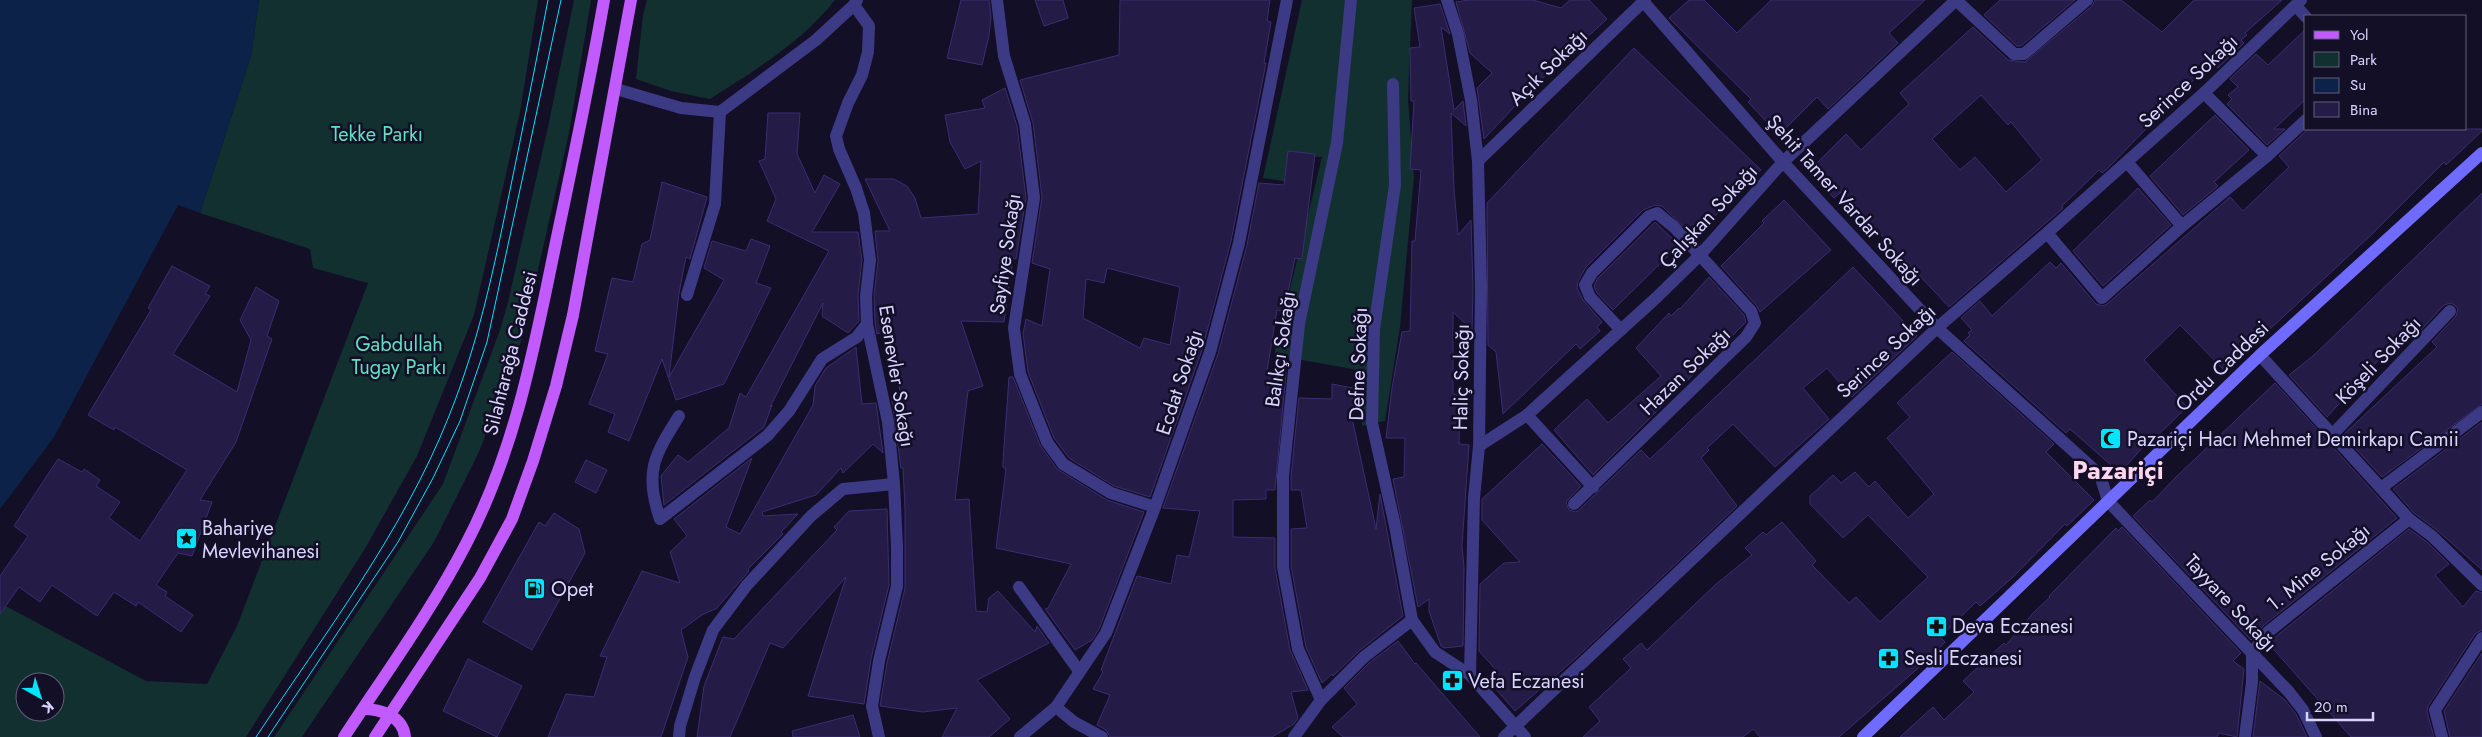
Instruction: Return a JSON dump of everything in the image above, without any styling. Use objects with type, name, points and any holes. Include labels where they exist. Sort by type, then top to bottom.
[{"type":"main road","name":"Silahtarağa Caddesi","points":[[344,737],[411,636],[468,541],[499,468],[520,408],[542,310],[604,0]]},
{"type":"main road","points":[[375,737],[480,578],[512,520],[533,461],[556,386],[573,314],[616,89],[630,0]]},
{"type":"main road","name":"Ordu Caddesi","points":[[1863,737],[2260,355],[2482,153]]},
{"type":"main road","points":[[363,708],[377,709],[390,715],[401,726],[405,737]]},
{"type":"street","name":"Sayfiye Sokağı","points":[[997,0],[1004,56],[1025,124],[1034,198],[1014,328],[1020,374],[1047,442],[1063,464],[1111,493],[1156,507]]},
{"type":"street","name":"Ecdat Sokağı","points":[[1020,737],[1056,707],[1106,633],[1156,507],[1210,352],[1239,243],[1287,0]]},
{"type":"street","name":"Balıkçı Sokağı","points":[[1321,700],[1298,649],[1283,567],[1283,476],[1299,324],[1337,143],[1351,0]]},
{"type":"street","name":"Haliç Sokağı","points":[[1447,0],[1462,53],[1471,100],[1478,161],[1481,287],[1479,446],[1474,498],[1470,675]]},
{"type":"street","name":"Açık Sokağı","points":[[1478,161],[1643,0]]},
{"type":"street","name":"Şehit Tamer Vardar Sokağı","points":[[1643,0],[1783,162],[1937,328],[2100,475],[2108,501]]},
{"type":"street","points":[[1956,0],[2014,54],[2024,54],[2088,0]]},
{"type":"street","name":"Çalışkan Sokağı","points":[[1479,446],[1527,415],[1621,330],[1700,255],[1783,162],[1956,0]]},
{"type":"street","points":[[616,89],[681,108],[720,112],[816,40],[856,3]]},
{"type":"street","name":"Esenevler Sokağı","points":[[856,3],[869,26],[868,52],[862,75],[844,112],[836,136],[839,149],[856,188],[864,213],[870,260],[866,296],[867,324],[888,422],[894,484],[897,586],[879,661],[872,706],[879,737]]},
{"type":"street","points":[[2299,3],[2305,15]]},
{"type":"street","name":"Serince Sokağı","points":[[1504,737],[1937,328],[2204,93],[2299,3]]},
{"type":"street","name":"Defne Sokağı","points":[[1393,84],[1395,185],[1374,330],[1372,422],[1406,580],[1412,620],[1435,652],[1470,675]]},
{"type":"street","points":[[2204,93],[2267,156]]},
{"type":"street","points":[[687,295],[715,204],[720,112]]},
{"type":"street","points":[[2047,233],[2102,298],[2182,226],[2267,156],[2304,122]]},
{"type":"street","points":[[2127,162],[2182,226]]},
{"type":"street","points":[[1621,330],[1590,297],[1585,285],[1592,273],[1649,216],[1657,213],[1664,216],[1700,255]]},
{"type":"street","name":"Hazan Sokağı","points":[[1574,504],[1746,338],[1755,324],[1751,311],[1700,255]]},
{"type":"street","name":"Köşeli Sokağı","points":[[2332,435],[2450,311]]},
{"type":"street","points":[[679,416],[657,451],[652,473],[654,502],[660,519],[767,436],[789,411],[822,359],[857,337],[867,324]]},
{"type":"street","points":[[2260,355],[2409,519],[2432,536],[2482,585]]},
{"type":"street","points":[[2380,488],[2482,412]]},
{"type":"street","points":[[1527,415],[1593,487]]},
{"type":"street","points":[[679,737],[680,726],[695,677],[713,630],[747,585],[811,516],[843,489],[894,484]]},
{"type":"street","name":"Tayyare Sokağı","points":[[2108,501],[2252,653],[2303,710],[2316,737]]},
{"type":"street","name":"1. Mine Sokağı","points":[[2252,653],[2268,632],[2409,519]]},
{"type":"street","points":[[1019,587],[1080,671]]},
{"type":"street","points":[[1294,737],[1321,700],[1364,656],[1412,620]]},
{"type":"street","points":[[2442,737],[2435,710],[2482,638]]},
{"type":"street","points":[[2245,737],[2252,682],[2252,653]]},
{"type":"street","points":[[1470,675],[1525,737]]},
{"type":"street","points":[[1056,707],[1074,722],[1102,737]]},
{"type":"green space","points":[[259,0],[538,0],[520,112],[474,315],[417,456],[366,547],[246,737],[0,737],[0,603],[146,681],[207,684],[237,626],[368,283],[313,268],[310,249],[200,213],[251,56]]},
{"type":"green space","points":[[574,0],[591,0],[569,133],[523,336],[479,452],[434,542],[302,737],[274,737],[443,484],[500,330],[508,302],[548,127]]},
{"type":"green space","points":[[647,0],[835,0],[793,42],[710,99],[671,91],[636,79],[643,15]]},
{"type":"green space","points":[[1302,0],[1412,0],[1408,100],[1414,177],[1400,327],[1385,421],[1362,426],[1358,370],[1274,355],[1322,157],[1299,156],[1296,183],[1263,178]]},
{"type":"water","points":[[0,0],[259,0],[251,56],[200,213],[178,205],[54,437],[0,509]]},
{"type":"building","points":[[961,0],[989,0],[991,17],[989,36],[982,65],[947,58]]},
{"type":"building","points":[[1035,0],[1063,0],[1068,18],[1044,26]]},
{"type":"building","points":[[1120,0],[1270,0],[1267,21],[1271,22],[1264,63],[1266,63],[1231,241],[1202,350],[1150,497],[1114,486],[1069,458],[1054,438],[1028,372],[1023,333],[1026,319],[1042,326],[1050,269],[1032,263],[1042,197],[1033,123],[1020,80],[1119,55]],"holes":[[[1107,268],[1180,287],[1170,345],[1144,338],[1140,348],[1083,318],[1086,279],[1104,283]]]},
{"type":"building","points":[[1469,0],[1533,0],[1561,8],[1570,0],[1589,0],[1607,19],[1534,86],[1484,139],[1477,88],[1492,73],[1470,53],[1456,2]]},
{"type":"building","points":[[1689,0],[1704,0],[1737,33],[1771,0],[1925,0],[1889,33],[1898,43],[1828,109],[1817,97],[1779,135],[1748,102],[1751,99],[1669,18]]},
{"type":"building","points":[[2000,0],[2075,0],[2021,46],[2017,46],[1984,15]]},
{"type":"building","points":[[2095,0],[2121,0],[2162,32],[2194,0],[2282,0],[2245,33],[2247,35],[2241,40],[2244,43],[2218,68],[2211,62],[2107,169],[2102,173],[2099,170],[2062,206],[2063,208],[1949,307],[1841,192],[1834,198],[1809,171],[1846,134],[1861,150],[1909,104],[1900,93],[1973,27],[2008,60],[2025,62],[2092,6]],"holes":[[[1981,95],[2008,125],[2011,122],[2042,160],[2006,192],[1975,157],[1960,170],[1932,139]]]},
{"type":"building","points":[[1440,4],[1450,34],[1441,27],[1454,110],[1463,101],[1466,126],[1451,113],[1458,235],[1471,220],[1473,287],[1472,330],[1453,312],[1453,394],[1460,395],[1459,444],[1469,445],[1462,546],[1464,567],[1463,646],[1444,648],[1441,646],[1429,611],[1429,599],[1418,607],[1393,479],[1404,477],[1405,438],[1386,438],[1392,388],[1402,332],[1410,331],[1412,241],[1415,241],[1421,170],[1410,169],[1414,101],[1411,101],[1410,48],[1420,47],[1414,8]]},
{"type":"building","points":[[2304,31],[2304,101],[2274,129],[2285,129],[2267,145],[2227,104],[2232,99],[2228,95],[2238,87],[2230,79],[2256,54],[2268,65]]},
{"type":"building","points":[[1634,48],[1761,170],[1694,237],[1662,206],[1655,205],[1643,210],[1586,267],[1578,281],[1577,288],[1583,300],[1602,322],[1597,327],[1600,331],[1580,349],[1576,344],[1503,414],[1496,352],[1488,345],[1487,203]]},
{"type":"building","points":[[1005,88],[1017,126],[1026,198],[1016,259],[1013,258],[1004,322],[961,321],[983,386],[968,391],[955,500],[969,499],[976,611],[987,612],[989,598],[998,591],[1035,632],[1037,626],[1049,643],[977,680],[1010,719],[989,737],[942,737],[957,708],[923,712],[880,706],[887,663],[905,588],[905,509],[903,468],[901,468],[892,401],[901,400],[891,329],[877,334],[875,323],[874,296],[878,261],[875,231],[890,231],[865,179],[894,179],[907,186],[915,198],[921,218],[978,214],[981,161],[965,169],[950,142],[945,115],[985,108],[982,100]]},
{"type":"building","points":[[768,113],[800,113],[797,154],[815,193],[824,175],[840,184],[812,232],[858,232],[862,260],[858,295],[859,321],[848,333],[822,316],[823,303],[770,407],[772,405],[764,427],[664,505],[661,476],[678,455],[688,462],[729,428],[740,393],[746,397],[829,251],[767,221],[776,199],[759,161],[765,159]]},
{"type":"building","points":[[2215,115],[2249,150],[2214,182],[2218,186],[2183,215],[2150,176]]},
{"type":"building","points":[[2482,129],[2446,165],[2444,162],[2371,235],[2225,371],[2180,325],[2144,360],[2187,407],[2152,441],[2150,439],[2120,473],[2070,429],[2066,433],[1964,341],[1972,330],[1961,318],[1980,301],[1992,316],[2050,262],[2056,268],[2061,263],[2096,304],[2103,306],[2107,304],[2230,197],[2243,211],[2289,167],[2279,156],[2307,130]]},
{"type":"building","points":[[1288,151],[1315,154],[1302,259],[1295,258],[1284,312],[1277,310],[1267,371],[1286,373],[1275,490],[1266,490],[1266,499],[1233,500],[1233,537],[1275,538],[1275,568],[1290,650],[1308,690],[1291,692],[1298,718],[1294,724],[1272,737],[1110,737],[1106,730],[1097,725],[1110,695],[1093,689],[1103,672],[1101,670],[1137,576],[1171,584],[1177,555],[1189,557],[1200,511],[1163,508],[1218,354],[1247,245],[1259,183],[1284,185]]},
{"type":"building","points":[[662,182],[707,197],[690,259],[686,257],[679,293],[669,377],[724,280],[704,268],[712,241],[746,251],[751,239],[770,246],[756,283],[771,288],[724,384],[676,400],[662,359],[629,441],[608,432],[615,414],[589,404],[608,354],[595,351],[612,278],[633,282],[642,244],[650,240]]},
{"type":"building","points":[[2138,188],[2171,225],[2103,286],[2073,251]]},
{"type":"building","points":[[2482,193],[2482,404],[2382,477],[2343,435],[2437,347],[2432,342],[2456,316],[2458,309],[2456,306],[2451,303],[2444,305],[2420,331],[2412,323],[2327,417],[2289,375],[2313,356]]},
{"type":"building","points":[[1784,200],[1831,250],[1760,312],[1757,306],[1721,266]]},
{"type":"building","points":[[1655,222],[1679,245],[1613,310],[1597,293],[1594,286],[1598,278]]},
{"type":"building","points":[[172,266],[210,286],[205,294],[210,296],[173,354],[237,392],[251,340],[240,320],[256,287],[279,301],[267,336],[272,339],[236,442],[200,500],[212,502],[192,556],[178,553],[156,585],[167,592],[165,596],[193,615],[181,632],[138,602],[136,606],[114,592],[97,616],[52,585],[40,602],[19,587],[0,614],[0,576],[28,536],[14,526],[58,459],[82,472],[84,469],[100,480],[96,486],[120,502],[109,518],[140,541],[187,470],[115,427],[114,430],[88,415],[151,310],[148,308]]},
{"type":"building","points":[[1853,267],[1917,336],[1852,397],[1827,368],[1803,388],[1829,419],[1775,467],[1733,424],[1707,448],[1709,450],[1701,458],[1737,506],[1577,657],[1515,711],[1488,680],[1497,671],[1479,651],[1480,584],[1504,563],[1520,562],[1482,520],[1482,499],[1542,444],[1581,486],[1566,502],[1569,510],[1576,512],[1641,450],[1650,459]]},
{"type":"building","points":[[1709,277],[1744,315],[1746,322],[1593,475],[1554,430],[1587,399],[1608,423],[1661,376],[1636,348],[1669,313],[1671,316],[1680,309]]},
{"type":"building","points":[[856,347],[862,404],[876,403],[883,453],[873,444],[843,473],[841,468],[816,495],[762,512],[763,516],[798,514],[781,532],[783,534],[748,569],[749,571],[717,608],[702,615],[681,630],[688,657],[661,737],[548,737],[566,694],[594,697],[607,657],[600,656],[642,571],[680,583],[670,552],[687,536],[674,519],[752,458],[726,527],[740,534],[813,405],[815,386],[826,368]]},
{"type":"building","points":[[1952,352],[2054,444],[2046,452],[2094,500],[2067,526],[2065,524],[2013,577],[1980,606],[1976,602],[1940,637],[1945,642],[1932,656],[1839,737],[1760,737],[1753,729],[1743,737],[1583,737],[1600,721],[1589,707],[1631,668],[1623,659],[1641,643],[1647,650],[1715,585],[1752,555],[1745,548],[1763,532],[1766,535],[1782,522],[1816,561],[1812,565],[1849,603],[1856,597],[1880,622],[1928,577],[1868,515],[1843,538],[1810,504],[1810,496],[1833,475],[1841,483],[1855,472],[1869,487],[1875,481],[1908,518],[1934,494],[1887,438],[1910,417],[1897,403]]},
{"type":"building","points":[[1009,377],[1013,377],[1040,445],[1057,469],[1107,500],[1144,512],[1099,629],[1092,640],[1075,650],[1045,609],[1048,608],[1071,564],[996,548],[1006,469],[1003,467],[1003,461]]},
{"type":"building","points":[[2275,383],[2397,518],[2263,626],[2251,640],[2133,516],[2150,500],[2152,502]]},
{"type":"building","points":[[1332,384],[1353,388],[1352,418],[1376,529],[1380,494],[1403,616],[1359,651],[1333,676],[1332,674],[1322,683],[1306,647],[1291,566],[1291,529],[1307,528],[1301,490],[1291,490],[1291,476],[1299,398],[1332,399]]},
{"type":"building","points":[[2482,422],[2482,570],[2437,530],[2414,513],[2393,489]]},
{"type":"building","points":[[586,460],[607,470],[596,493],[575,482]]},
{"type":"building","points":[[887,509],[889,585],[871,659],[864,704],[808,696],[846,577],[783,648],[770,643],[730,737],[697,737],[704,686],[723,637],[734,639],[837,530],[834,527],[849,511]]},
{"type":"building","points":[[554,513],[579,529],[585,553],[532,650],[483,622],[539,522],[545,526]]},
{"type":"building","points":[[2122,527],[2241,653],[2233,661],[2244,669],[2237,737],[2219,733],[2217,737],[1900,737],[1933,707],[1944,720],[1974,692],[1963,681],[2004,643],[2006,645],[2049,596],[2116,528],[2118,531]]},
{"type":"building","points":[[2409,529],[2427,542],[2449,564],[2435,575],[2463,607],[2476,591],[2482,593],[2482,630],[2475,634],[2428,706],[2427,712],[2434,737],[2351,737],[2269,644]]},
{"type":"building","points":[[1398,641],[1415,664],[1480,737],[1343,737],[1332,727],[1357,704],[1344,688],[1369,663]]},
{"type":"building","points":[[2482,653],[2482,737],[2450,737],[2444,711]]},
{"type":"building","points":[[468,659],[522,686],[497,737],[443,711]]},
{"type":"building","points":[[2260,681],[2285,700],[2296,714],[2307,737],[2253,737]]},
{"type":"building","points":[[853,715],[860,737],[793,737],[792,731]]},
{"type":"tram line","points":[[256,737],[386,541],[430,459],[449,416],[469,360],[492,276],[548,0]]},
{"type":"tram line","points":[[268,737],[398,542],[433,478],[460,421],[487,342],[561,0]]},
{"type":"place","name":"Pazariçi Hacı Mehmet Demirkapı Camii","points":[[2111,439]]},
{"type":"place","name":"Bahariye Mevlevihanesi","points":[[186,539]]},
{"type":"place","name":"Opet","points":[[535,589]]},
{"type":"place","name":"Deva Eczanesi","points":[[1936,626]]},
{"type":"place","name":"Sesli Eczanesi","points":[[1888,658]]},
{"type":"place","name":"Vefa Eczanesi","points":[[1452,681]]},
{"type":"district","name":"Pazariçi","points":[[2118,470]]},
{"type":"park label","name":"Tekke Parkı","points":[[377,134]]},
{"type":"park label","name":"Gabdullah Tugay Parkı","points":[[399,356]]}]
